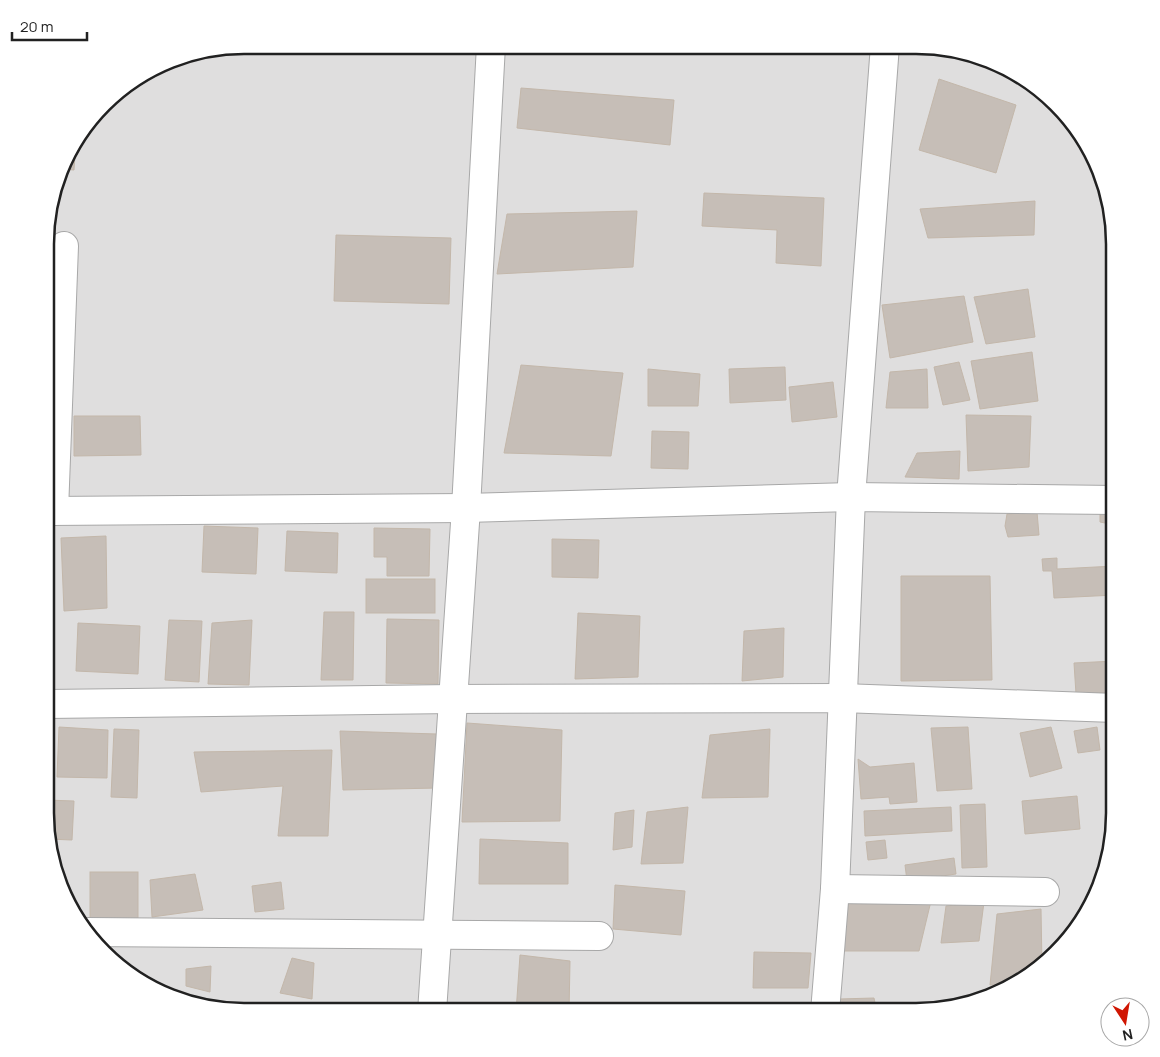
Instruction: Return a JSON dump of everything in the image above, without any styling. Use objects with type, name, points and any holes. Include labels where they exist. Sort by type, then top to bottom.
[{"type":"street","points":[[432,1003],[466,508],[491,54]]},
{"type":"street","points":[[827,1003],[835,890],[851,497],[884,54]]},
{"type":"street","points":[[54,450],[64,246]]},
{"type":"street","points":[[54,511],[466,508],[851,497],[1106,500]]},
{"type":"street","points":[[54,704],[453,699],[842,698],[1106,708]]},
{"type":"street","points":[[835,890],[1045,892]]},
{"type":"street","points":[[95,932],[436,933],[599,936]]},
{"type":"shaded area","points":[[231,54],[929,54],[953,57],[989,68],[1022,86],[1051,109],[1074,138],[1092,171],[1103,207],[1106,231],[1106,826],[1103,850],[1092,886],[1074,919],[1051,948],[1022,971],[989,989],[953,1000],[929,1003],[231,1003],[207,1000],[171,989],[138,971],[109,948],[86,919],[68,886],[57,850],[54,826],[55,219],[60,195],[73,160],[93,128],[109,109],[138,86],[171,68],[207,57]]},
{"type":"building","points":[[939,79],[1016,105],[996,173],[919,150]]},
{"type":"building","points":[[521,88],[674,100],[670,145],[517,128]]},
{"type":"building","points":[[75,157],[74,170],[69,170]]},
{"type":"building","points":[[704,193],[824,198],[821,266],[776,263],[777,230],[702,226]]},
{"type":"building","points":[[1035,201],[1034,235],[928,238],[920,209]]},
{"type":"building","points":[[637,211],[633,267],[497,274],[507,214]]},
{"type":"building","points":[[336,235],[451,238],[449,304],[334,301]]},
{"type":"building","points":[[1028,289],[1035,337],[986,344],[974,297]]},
{"type":"building","points":[[964,296],[973,342],[890,358],[882,305]]},
{"type":"building","points":[[1032,352],[1038,401],[980,409],[971,361]]},
{"type":"building","points":[[959,362],[970,400],[943,405],[934,367]]},
{"type":"building","points":[[521,365],[623,373],[611,456],[504,453]]},
{"type":"building","points":[[785,367],[786,400],[730,403],[729,369]]},
{"type":"building","points":[[648,369],[700,374],[698,406],[648,406]]},
{"type":"building","points":[[927,369],[928,408],[886,408],[890,372]]},
{"type":"building","points":[[833,382],[837,417],[792,422],[789,387]]},
{"type":"building","points":[[966,415],[1031,416],[1029,467],[968,471]]},
{"type":"building","points":[[74,416],[140,416],[141,455],[74,456]]},
{"type":"building","points":[[652,431],[689,432],[688,469],[651,468]]},
{"type":"building","points":[[960,451],[959,479],[905,477],[917,453]]},
{"type":"building","points":[[1100,508],[1106,508],[1106,523],[1100,522]]},
{"type":"building","points":[[1037,512],[1039,535],[1008,537],[1005,526],[1007,514]]},
{"type":"building","points":[[204,526],[258,528],[256,574],[202,572]]},
{"type":"building","points":[[374,528],[430,529],[429,576],[387,576],[387,557],[374,557]]},
{"type":"building","points":[[287,531],[338,533],[337,573],[285,571]]},
{"type":"building","points":[[106,536],[107,608],[64,611],[61,538]]},
{"type":"building","points":[[552,539],[599,540],[598,578],[552,577]]},
{"type":"building","points":[[1057,558],[1057,569],[1106,566],[1106,595],[1054,598],[1052,571],[1043,571],[1042,559]]},
{"type":"building","points":[[901,576],[990,576],[992,680],[901,681]]},
{"type":"building","points":[[366,579],[435,579],[435,613],[366,613]]},
{"type":"building","points":[[324,612],[354,612],[353,680],[321,680]]},
{"type":"building","points":[[578,613],[640,616],[638,677],[575,679]]},
{"type":"building","points":[[387,619],[439,620],[438,684],[386,683]]},
{"type":"building","points":[[169,620],[202,621],[199,682],[165,680]]},
{"type":"building","points":[[252,620],[249,685],[208,684],[212,623]]},
{"type":"building","points":[[78,623],[140,626],[138,674],[76,671]]},
{"type":"building","points":[[784,628],[783,677],[742,681],[744,631]]},
{"type":"building","points":[[1106,661],[1106,692],[1076,694],[1074,663]]},
{"type":"building","points":[[467,723],[562,730],[560,821],[462,822]]},
{"type":"building","points":[[59,727],[108,730],[107,778],[57,777]]},
{"type":"building","points":[[968,727],[972,789],[937,791],[931,728]]},
{"type":"building","points":[[1051,727],[1062,768],[1030,777],[1020,733]]},
{"type":"building","points":[[1097,727],[1100,750],[1078,753],[1074,731]]},
{"type":"building","points":[[114,729],[139,730],[137,798],[111,797]]},
{"type":"building","points":[[770,729],[768,797],[702,798],[710,735]]},
{"type":"building","points":[[340,731],[437,734],[438,788],[343,790]]},
{"type":"building","points":[[332,750],[328,836],[278,836],[283,786],[201,792],[194,752]]},
{"type":"building","points":[[858,759],[870,767],[914,763],[917,802],[890,804],[889,797],[861,799]]},
{"type":"building","points":[[1077,796],[1080,829],[1025,834],[1022,801]]},
{"type":"building","points":[[54,800],[74,801],[72,840],[55,839]]},
{"type":"building","points":[[985,804],[987,867],[962,868],[960,805]]},
{"type":"building","points":[[688,807],[683,863],[641,864],[647,812]]},
{"type":"building","points":[[951,807],[952,831],[865,836],[864,811]]},
{"type":"building","points":[[634,810],[632,847],[613,850],[615,813]]},
{"type":"building","points":[[480,839],[568,843],[568,884],[479,884]]},
{"type":"building","points":[[885,840],[887,858],[868,860],[866,842]]},
{"type":"building","points":[[954,858],[956,874],[907,881],[905,865]]},
{"type":"building","points":[[90,872],[138,872],[138,922],[90,922]]},
{"type":"building","points":[[195,874],[203,910],[152,917],[150,880]]},
{"type":"building","points":[[281,882],[284,909],[255,912],[252,886]]},
{"type":"building","points":[[615,885],[685,891],[681,935],[613,929]]},
{"type":"building","points":[[848,900],[931,901],[919,951],[838,951]]},
{"type":"building","points":[[984,902],[979,941],[941,943],[946,906]]},
{"type":"building","points":[[1041,909],[1042,956],[1011,978],[998,985],[990,985],[997,914]]},
{"type":"building","points":[[754,952],[811,953],[808,988],[753,988]]},
{"type":"building","points":[[520,955],[570,961],[569,1003],[517,1003]]},
{"type":"building","points":[[292,958],[314,963],[312,999],[280,993]]},
{"type":"building","points":[[211,966],[210,992],[186,986],[186,969]]},
{"type":"building","points":[[874,998],[875,1003],[839,1003],[839,999]]}]
